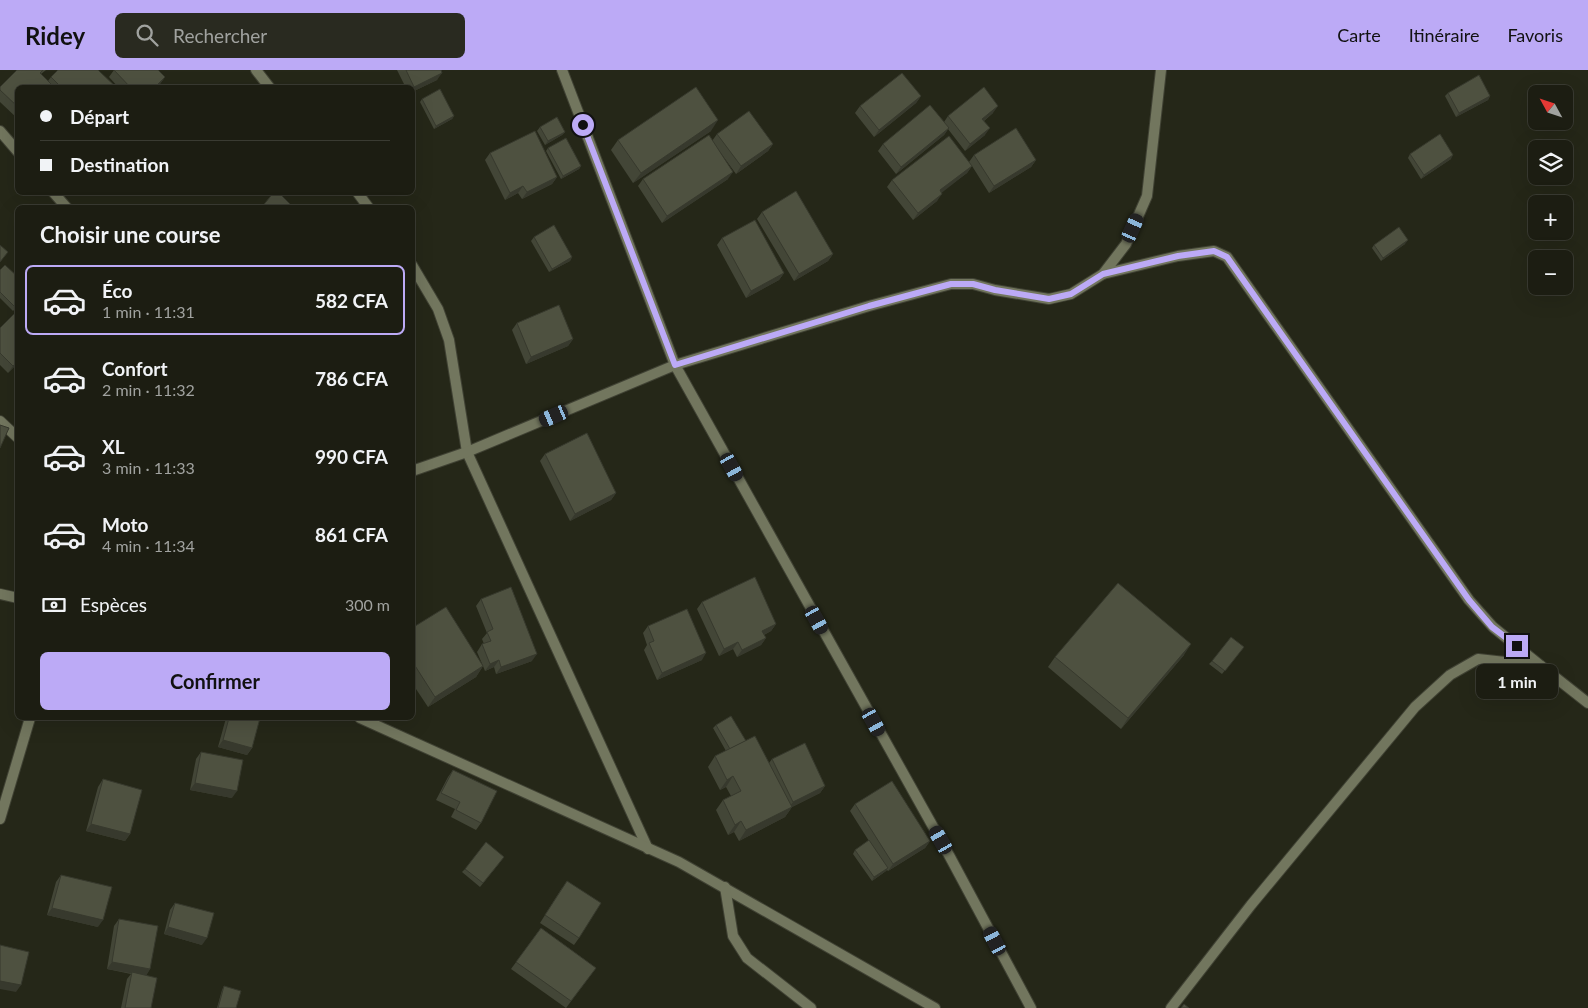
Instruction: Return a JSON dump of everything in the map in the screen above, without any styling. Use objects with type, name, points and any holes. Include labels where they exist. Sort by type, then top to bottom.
[{"type":"street","points":[[256,70],[268,85]]},
{"type":"street","points":[[562,70],[675,365],[950,858],[1031,1008]]},
{"type":"street","points":[[1103,274],[1126,244],[1147,196],[1161,70]]},
{"type":"street","points":[[0,131],[15,148]]},
{"type":"street","points":[[56,195],[64,205]]},
{"type":"street","points":[[415,470],[467,452],[675,365],[869,306],[951,284],[973,284],[995,290],[1049,299],[1071,294],[1103,274],[1178,256],[1214,251],[1227,257],[1469,600],[1492,627],[1588,703]]},
{"type":"street","points":[[415,271],[438,309],[450,340],[467,452],[648,849]]},
{"type":"street","points":[[0,421],[15,435]]},
{"type":"street","points":[[0,594],[15,597]]},
{"type":"street","points":[[1171,1008],[1251,905],[1422,700],[1450,675],[1478,659],[1541,666]]},
{"type":"street","points":[[0,819],[29,720]]},
{"type":"street","points":[[364,720],[679,862],[935,1008]]},
{"type":"street","points":[[725,887],[734,936],[746,958],[811,1008]]},
{"type":"building","points":[[17,70],[43,70],[40,73],[52,85],[15,85],[15,104],[0,90],[0,87]]},
{"type":"building","points":[[58,70],[98,70],[114,85],[59,85],[51,77]]},
{"type":"building","points":[[114,70],[158,70],[165,77],[157,85],[128,85]]},
{"type":"building","points":[[406,70],[441,70],[442,73],[415,86]]},
{"type":"building","points":[[902,73],[921,96],[879,130],[860,106]]},
{"type":"building","points":[[1479,75],[1490,96],[1459,113],[1448,93]]},
{"type":"building","points":[[696,87],[718,120],[641,173],[618,140]]},
{"type":"building","points":[[984,87],[998,106],[982,119],[990,128],[970,144],[948,116]]},
{"type":"building","points":[[440,89],[454,116],[436,126],[422,99]]},
{"type":"building","points":[[930,105],[949,128],[901,167],[883,144]]},
{"type":"building","points":[[749,111],[773,144],[741,166],[717,134]]},
{"type":"building","points":[[557,117],[565,132],[548,141],[540,127]]},
{"type":"building","points":[[1016,128],[1036,160],[994,186],[974,155]]},
{"type":"building","points":[[535,131],[557,177],[527,192],[523,186],[510,193],[490,153]]},
{"type":"building","points":[[1440,134],[1453,155],[1424,175],[1410,154]]},
{"type":"building","points":[[709,135],[733,172],[667,216],[643,179]]},
{"type":"building","points":[[949,136],[972,166],[940,190],[942,194],[918,213],[892,180]]},
{"type":"building","points":[[566,138],[581,166],[563,176],[548,148]]},
{"type":"building","points":[[796,191],[833,254],[799,274],[762,212]]},
{"type":"building","points":[[272,195],[281,195],[291,205],[263,205]]},
{"type":"building","points":[[755,220],[784,273],[751,291],[722,238]]},
{"type":"building","points":[[554,225],[572,257],[552,269],[534,237]]},
{"type":"building","points":[[1399,227],[1408,240],[1383,258],[1374,245]]},
{"type":"building","points":[[0,245],[8,252],[0,262]]},
{"type":"building","points":[[5,265],[15,274],[15,307],[0,292],[0,270]]},
{"type":"building","points":[[559,305],[573,339],[531,357],[517,323]]},
{"type":"building","points":[[15,313],[15,364],[13,366],[0,353],[0,328]]},
{"type":"building","points":[[0,425],[9,428],[0,448]]},
{"type":"building","points":[[587,433],[616,493],[575,514],[545,454]]},
{"type":"building","points":[[755,577],[776,624],[762,631],[766,638],[742,650],[738,642],[724,649],[702,602]]},
{"type":"building","points":[[1118,583],[1191,644],[1128,718],[1055,657]]},
{"type":"building","points":[[511,587],[537,654],[501,667],[499,660],[490,664],[482,644],[491,641],[487,632],[493,629],[481,599]]},
{"type":"building","points":[[446,607],[483,666],[435,697],[415,666],[415,626]]},
{"type":"building","points":[[687,609],[706,653],[662,673],[649,643],[654,641],[648,626]]},
{"type":"building","points":[[1231,637],[1244,647],[1225,671],[1212,661]]},
{"type":"building","points":[[731,716],[746,741],[730,749],[716,725]]},
{"type":"building","points":[[228,720],[259,720],[252,748],[223,740]]},
{"type":"building","points":[[755,736],[792,807],[746,830],[741,821],[735,825],[723,800],[741,791],[733,776],[727,780],[715,756]]},
{"type":"building","points":[[805,743],[825,786],[793,802],[772,759]]},
{"type":"building","points":[[201,752],[243,760],[237,791],[195,783]]},
{"type":"building","points":[[453,770],[497,791],[481,823],[456,810],[460,802],[441,793]]},
{"type":"building","points":[[103,779],[142,790],[130,834],[91,824]]},
{"type":"building","points":[[892,781],[930,841],[893,864],[855,804]]},
{"type":"building","points":[[869,840],[888,868],[874,877],[855,850]]},
{"type":"building","points":[[486,842],[504,857],[483,883],[465,869]]},
{"type":"building","points":[[61,875],[112,887],[103,920],[52,908]]},
{"type":"building","points":[[567,881],[601,903],[579,938],[545,915]]},
{"type":"building","points":[[175,903],[214,913],[207,938],[168,927]]},
{"type":"building","points":[[119,919],[158,926],[150,969],[112,962]]},
{"type":"building","points":[[541,928],[596,968],[571,1001],[516,962]]},
{"type":"building","points":[[0,945],[29,952],[21,985],[0,981]]},
{"type":"building","points":[[132,972],[157,978],[151,1008],[125,1008]]},
{"type":"building","points":[[224,986],[241,991],[236,1008],[218,1008]]},
{"type":"building","points":[[1184,1004],[1189,1008],[1181,1008]]},
{"type":"route","points":[[583,125],[675,365],[869,306],[951,284],[973,284],[995,290],[1049,299],[1071,294],[1103,274],[1178,256],[1214,251],[1227,257],[1469,600],[1492,627],[1517,646]]}]
